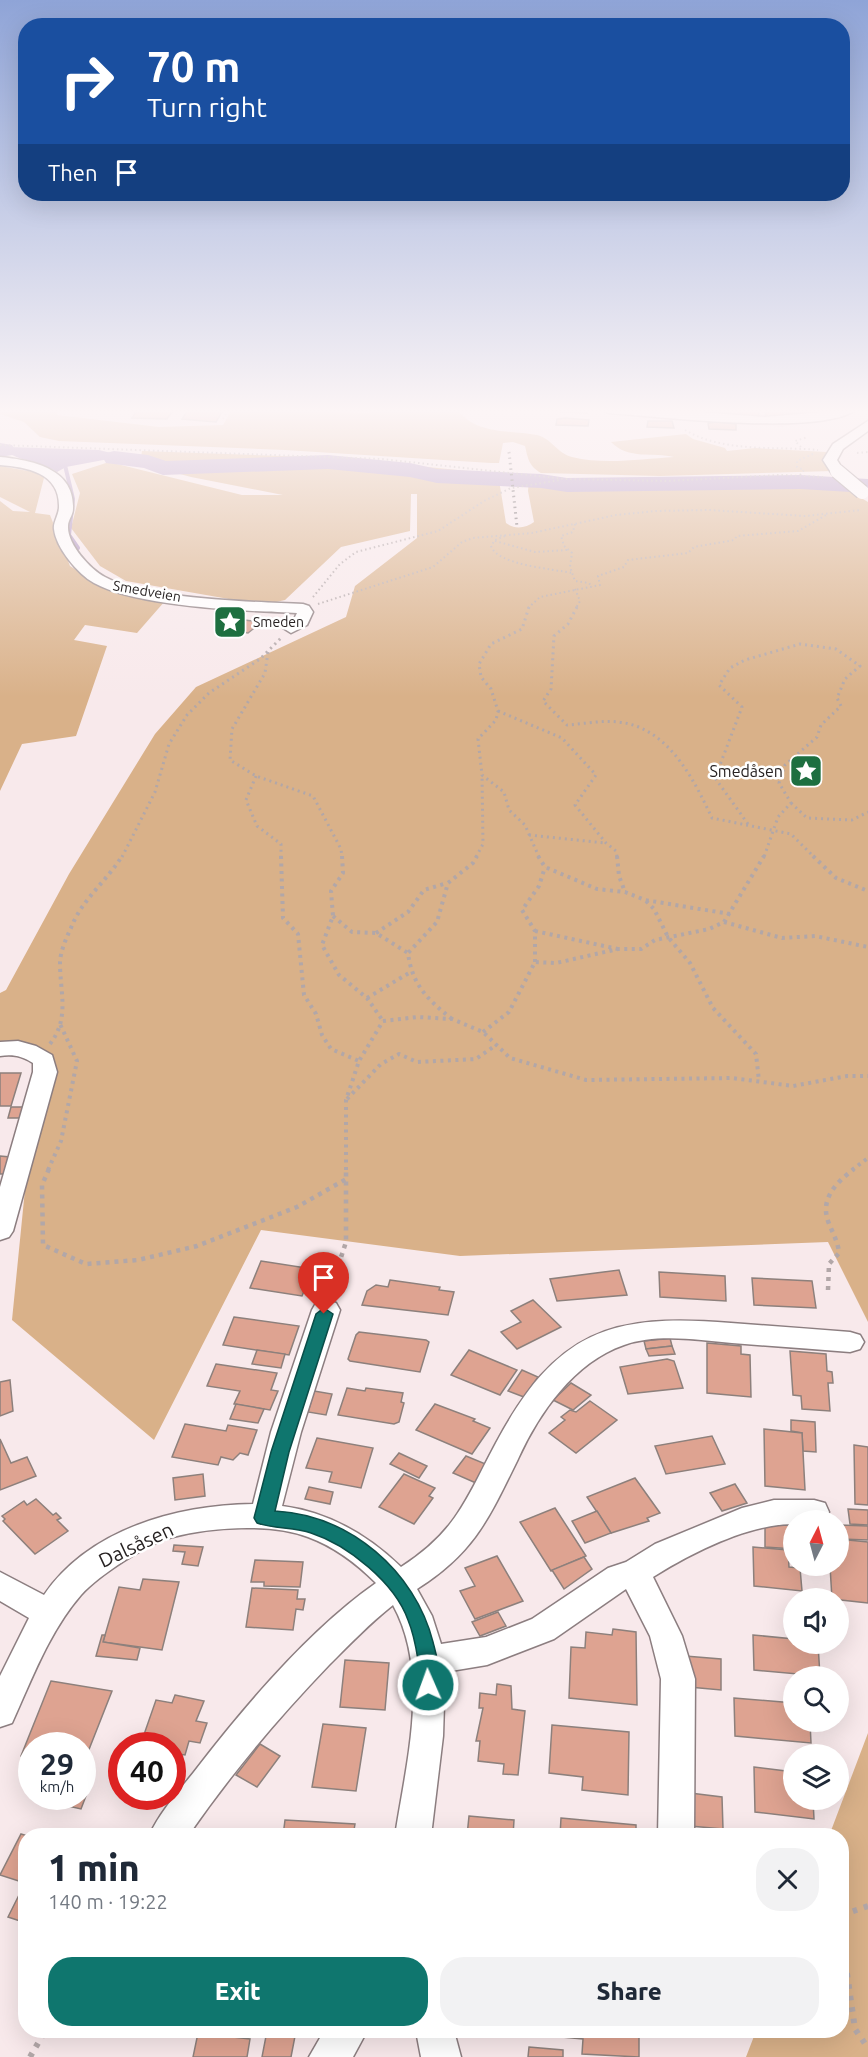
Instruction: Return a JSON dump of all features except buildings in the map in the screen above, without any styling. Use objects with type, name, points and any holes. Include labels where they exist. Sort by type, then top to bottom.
[{"type":"street","name":"Smedveien","points":[[65,505],[61,528],[65,541],[101,581],[128,590],[163,595],[304,607]]},
{"type":"street","points":[[291,628],[303,619],[304,607]]},
{"type":"street","points":[[0,1048],[24,1048],[44,1060],[45,1072],[0,1231]]},
{"type":"street","points":[[264,1518],[280,1452],[326,1310]]},
{"type":"street","points":[[173,1828],[233,1749],[314,1660],[365,1609],[396,1584],[441,1555],[458,1539],[483,1501],[506,1451],[533,1406],[565,1370],[604,1342],[645,1331],[674,1329],[850,1342]]},
{"type":"street","points":[[428,1661],[487,1651],[543,1629],[596,1591],[619,1577],[634,1573],[666,1553],[753,1517],[783,1512]]},
{"type":"street","name":"Dalsåsen","points":[[0,1712],[47,1613],[65,1590],[88,1568],[110,1554],[166,1526],[221,1517],[287,1519],[316,1526],[342,1539],[387,1572],[405,1595],[418,1619],[428,1661],[424,1732],[414,1828]]},
{"type":"street","points":[[634,1573],[668,1635],[676,1670],[676,1828]]},
{"type":"street","points":[[0,1585],[47,1613]]},
{"type":"street","points":[[329,2057],[343,2038]]},
{"type":"street","points":[[437,2038],[441,2057]]},
{"type":"path","points":[[304,607],[340,564],[356,552],[429,535],[479,505]]},
{"type":"path","points":[[304,607],[324,603],[433,567],[466,540],[532,533],[615,515],[656,511],[709,510],[796,516],[868,509]]},
{"type":"path","points":[[376,933],[408,912],[424,891],[448,883],[473,863],[483,844],[482,775],[478,739],[496,720],[498,711],[491,689],[481,677],[479,664],[491,644],[522,629],[523,615],[530,604],[547,594],[600,585],[598,576],[624,567],[628,560],[688,553],[694,547],[734,540],[737,536],[798,531],[828,514]]},
{"type":"path","points":[[575,524],[573,532],[561,536],[572,553],[569,559],[575,580],[588,583],[592,588]]},
{"type":"path","points":[[509,534],[495,540],[491,546],[493,552],[505,560],[572,573]]},
{"type":"path","points":[[495,540],[535,552],[568,550]]},
{"type":"path","points":[[575,589],[580,601],[568,624],[554,636],[554,658],[548,672],[551,689],[543,701],[567,725],[621,721],[645,729],[664,741],[667,749],[695,780],[712,818],[773,828],[803,840],[813,857],[827,872],[841,882],[868,891]]},
{"type":"path","points":[[44,1060],[44,1054],[56,1036],[64,1013],[60,961],[70,926],[90,894],[120,860],[132,840],[155,792],[170,744],[187,715],[209,693],[268,652],[291,628]]},
{"type":"path","points":[[748,824],[715,778],[742,707],[719,686],[730,668],[745,660],[800,644],[836,649],[860,666],[845,679],[837,698],[841,706],[821,725],[817,737],[785,765],[779,783],[791,804],[807,818],[852,820],[868,812]]},
{"type":"path","points":[[268,652],[265,673],[232,729],[230,760],[256,776],[313,796],[341,849],[343,873],[331,891],[333,915],[322,945],[339,975],[367,998],[383,1021]]},
{"type":"path","points":[[498,711],[562,738],[596,775],[575,804],[606,843],[616,851],[619,876],[625,892]]},
{"type":"path","points":[[482,775],[502,788],[507,796],[509,810],[525,825],[545,867],[544,883],[528,899],[522,910],[535,931],[535,962],[508,1012],[483,1032]]},
{"type":"path","points":[[256,776],[246,800],[257,826],[281,843],[283,918],[298,934],[304,995],[316,1014],[322,1035],[331,1049],[359,1061]]},
{"type":"path","points":[[535,962],[556,963],[618,950],[641,949],[655,940],[709,929],[724,922],[762,862],[778,817],[791,804]]},
{"type":"path","points":[[529,835],[606,843]]},
{"type":"path","points":[[545,867],[597,889],[625,892],[645,900],[730,914]]},
{"type":"path","points":[[448,883],[437,922],[408,953],[409,973],[427,1000],[453,1019],[483,1032],[510,1058],[586,1080],[732,1078],[793,1086],[847,1076],[868,1076]]},
{"type":"path","points":[[645,900],[654,909],[668,937],[690,963],[713,1008],[756,1054],[759,1082]]},
{"type":"path","points":[[333,915],[352,932],[376,933],[408,953]]},
{"type":"path","points":[[724,922],[782,938],[815,936],[868,947]]},
{"type":"path","points":[[535,931],[618,950]]},
{"type":"path","points":[[367,998],[409,973]]},
{"type":"path","points":[[383,1021],[418,1017],[453,1019]]},
{"type":"path","points":[[326,1310],[346,1242],[348,1178],[346,1100],[359,1061],[383,1021]]},
{"type":"path","points":[[60,1024],[77,1061],[60,1141],[42,1185],[43,1245],[86,1264],[138,1260],[197,1246],[297,1207],[348,1178]]},
{"type":"path","points":[[346,1100],[381,1064],[399,1054],[417,1062],[476,1059],[496,1045]]},
{"type":"path","points":[[828,1290],[829,1264],[838,1253],[839,1241],[827,1216],[827,1200],[841,1178],[868,1158]]},
{"type":"path","points":[[849,1910],[868,1906]]},
{"type":"path","points":[[849,1987],[855,2029],[868,2048]]},
{"type":"path","points":[[30,2057],[41,2038]]},
{"type":"shaded area","points":[[0,505],[5,505],[13,511],[30,512],[16,505],[37,505],[35,513],[50,515],[70,566],[111,592],[165,601],[137,633],[85,625],[74,640],[107,646],[76,736],[22,744],[0,791]]},
{"type":"shaded area","points":[[77,505],[411,505],[410,531],[341,547],[285,600],[263,605],[126,581],[100,566],[71,528]]},
{"type":"shaded area","points":[[417,505],[503,505],[506,523],[524,527],[534,522],[531,505],[868,505],[868,1322],[828,1242],[460,1256],[261,1230],[154,1440],[12,1320],[39,1049],[0,1043],[0,993],[6,990],[69,874],[155,734],[196,687],[346,617],[355,586],[417,538]]},
{"type":"shaded area","points":[[868,1733],[868,2057],[746,2057],[753,2038],[849,2038],[849,1828],[832,1828],[839,1810],[849,1810],[849,1783]]},
{"type":"waterway","points":[[72,505],[69,535],[78,548]]},
{"type":"railway","points":[[515,505],[517,527]]},
{"type":"place","name":"Smeden","points":[[230,622]]},
{"type":"place","name":"Smedåsen","points":[[806,771]]},
{"type":"route","points":[[324,1314],[280,1452],[264,1518],[287,1519],[316,1526],[342,1539],[387,1572],[405,1595],[418,1619],[428,1661],[428,1685]]}]
